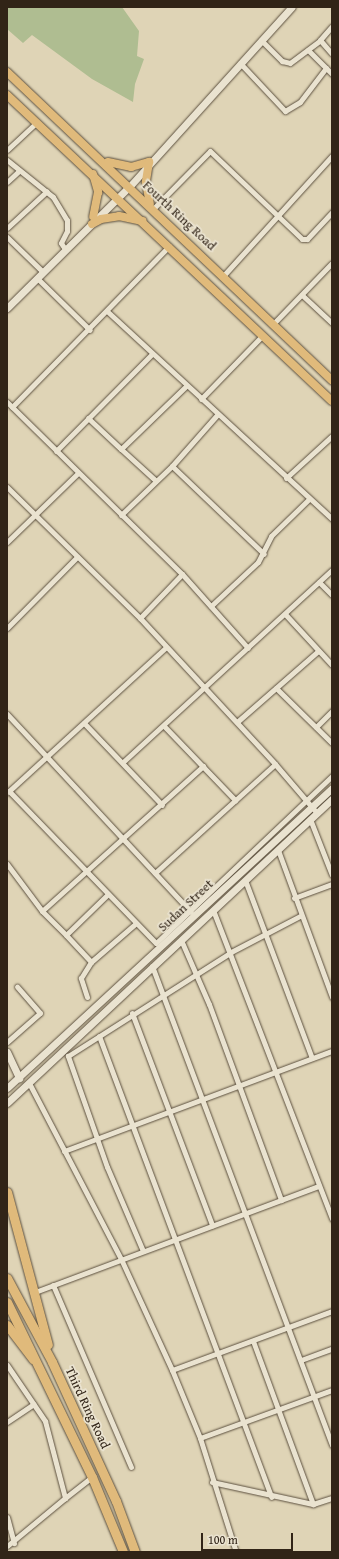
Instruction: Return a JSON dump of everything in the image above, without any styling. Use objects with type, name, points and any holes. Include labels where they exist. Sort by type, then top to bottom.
[{"type":"highway","points":[[7,1192],[35,1292],[52,1362]]},
{"type":"highway","name":"Third Ring Road","points":[[7,1278],[52,1362],[116,1501],[135,1552]]},
{"type":"highway","name":"Third Ring Road","points":[[7,1302],[42,1370],[92,1477],[123,1552]]},
{"type":"highway","points":[[7,1325],[42,1370]]},
{"type":"main road","points":[[7,308],[137,175],[292,7]]},
{"type":"main road","name":"Fourth Ring Road","points":[[7,72],[128,184],[332,380]]},
{"type":"main road","points":[[7,94],[93,173],[332,401]]},
{"type":"main road","points":[[101,159],[121,167],[149,162]]},
{"type":"main road","points":[[149,162],[146,182],[152,208]]},
{"type":"main road","points":[[93,173],[98,192],[93,220]]},
{"type":"main road","points":[[93,220],[119,216],[144,222]]},
{"type":"main road","points":[[307,377],[318,366]]},
{"type":"main road","name":"Sudan Street","points":[[7,1088],[97,1005],[192,913],[332,788]]},
{"type":"main road","name":"Sudan Street","points":[[7,1104],[62,1050],[332,799]]},
{"type":"main road","points":[[97,1005],[103,1012]]},
{"type":"main road","points":[[7,1052],[19,1078]]},
{"type":"street","points":[[262,40],[285,63],[290,63],[320,40],[332,26]]},
{"type":"street","points":[[320,40],[332,54]]},
{"type":"street","points":[[308,50],[332,74]]},
{"type":"street","points":[[240,63],[285,111],[300,102],[326,68]]},
{"type":"street","points":[[7,150],[37,122]]},
{"type":"street","points":[[152,208],[210,151],[304,240],[332,212]]},
{"type":"street","points":[[224,275],[276,214],[332,156]]},
{"type":"street","points":[[7,160],[19,171],[47,191],[67,220],[67,232],[61,242],[67,247]]},
{"type":"street","points":[[7,182],[19,171]]},
{"type":"street","points":[[7,228],[47,191]]},
{"type":"street","points":[[7,237],[43,272]]},
{"type":"street","points":[[12,407],[108,312],[169,246]]},
{"type":"street","points":[[274,323],[332,263]]},
{"type":"street","points":[[37,278],[90,330]]},
{"type":"street","points":[[302,295],[332,323]]},
{"type":"street","points":[[108,312],[217,415],[332,519]]},
{"type":"street","points":[[201,399],[263,335]]},
{"type":"street","points":[[56,451],[152,354]]},
{"type":"street","points":[[121,449],[186,386]]},
{"type":"street","points":[[7,402],[182,574],[248,648]]},
{"type":"street","points":[[121,515],[172,466],[217,415]]},
{"type":"street","points":[[88,418],[156,482]]},
{"type":"street","points":[[286,478],[332,436]]},
{"type":"street","points":[[172,466],[264,554]]},
{"type":"street","points":[[7,542],[78,473]]},
{"type":"street","points":[[7,487],[140,618],[237,722],[317,813]]},
{"type":"street","points":[[211,606],[264,554],[271,536],[309,499]]},
{"type":"street","points":[[7,628],[77,557]]},
{"type":"street","points":[[124,762],[332,570]]},
{"type":"street","points":[[140,618],[182,574]]},
{"type":"street","points":[[319,582],[332,595]]},
{"type":"street","points":[[285,614],[332,666]]},
{"type":"street","points":[[166,647],[48,758],[8,792],[153,942],[160,943],[306,799],[332,776]]},
{"type":"street","points":[[237,722],[318,651]]},
{"type":"street","points":[[276,688],[332,743]]},
{"type":"street","points":[[316,727],[332,711]]},
{"type":"street","points":[[7,714],[192,913]]},
{"type":"street","points":[[84,723],[124,762],[162,805]]},
{"type":"street","points":[[164,726],[235,800]]},
{"type":"street","points":[[155,873],[275,764]]},
{"type":"street","points":[[42,911],[204,766]]},
{"type":"street","points":[[310,819],[332,875]]},
{"type":"street","points":[[278,850],[300,916],[332,997]]},
{"type":"street","points":[[7,864],[42,911],[91,962]]},
{"type":"street","points":[[245,880],[312,1058]]},
{"type":"street","points":[[294,898],[332,884]]},
{"type":"street","points":[[66,935],[107,894]]},
{"type":"street","points":[[213,910],[277,1070],[320,1186],[330,1206],[332,1220]]},
{"type":"street","points":[[143,1251],[97,1138],[68,1056],[132,1013],[164,995],[231,952],[264,933],[300,916]]},
{"type":"street","points":[[87,997],[81,978],[91,962],[135,924]]},
{"type":"street","points":[[181,940],[197,974],[240,1084],[281,1200]]},
{"type":"street","points":[[152,966],[287,1327],[329,1430],[332,1445]]},
{"type":"street","points":[[7,1042],[40,1013],[17,987]]},
{"type":"street","points":[[132,1013],[212,1226]]},
{"type":"street","points":[[99,1036],[219,1352],[271,1497]]},
{"type":"street","points":[[64,1151],[277,1070],[332,1051]]},
{"type":"street","points":[[29,1083],[121,1259],[172,1370],[200,1438],[212,1482],[236,1552]]},
{"type":"street","points":[[35,1292],[176,1238],[320,1186]]},
{"type":"street","points":[[53,1285],[131,1467]]},
{"type":"street","points":[[172,1370],[332,1311]]},
{"type":"street","points":[[253,1341],[313,1504]]},
{"type":"street","points":[[301,1360],[332,1349]]},
{"type":"street","points":[[7,1365],[45,1421],[65,1498]]},
{"type":"street","points":[[200,1438],[332,1390]]},
{"type":"street","points":[[7,1422],[34,1404]]},
{"type":"street","points":[[7,1546],[14,1543],[65,1498],[92,1477]]},
{"type":"street","points":[[212,1482],[271,1497],[313,1504],[332,1498]]},
{"type":"street","points":[[7,1517],[14,1543]]},
{"type":"green space","points":[[7,7],[122,7],[139,31],[137,56],[144,59],[135,84],[133,102],[92,79],[32,35],[23,43],[7,29]]}]
